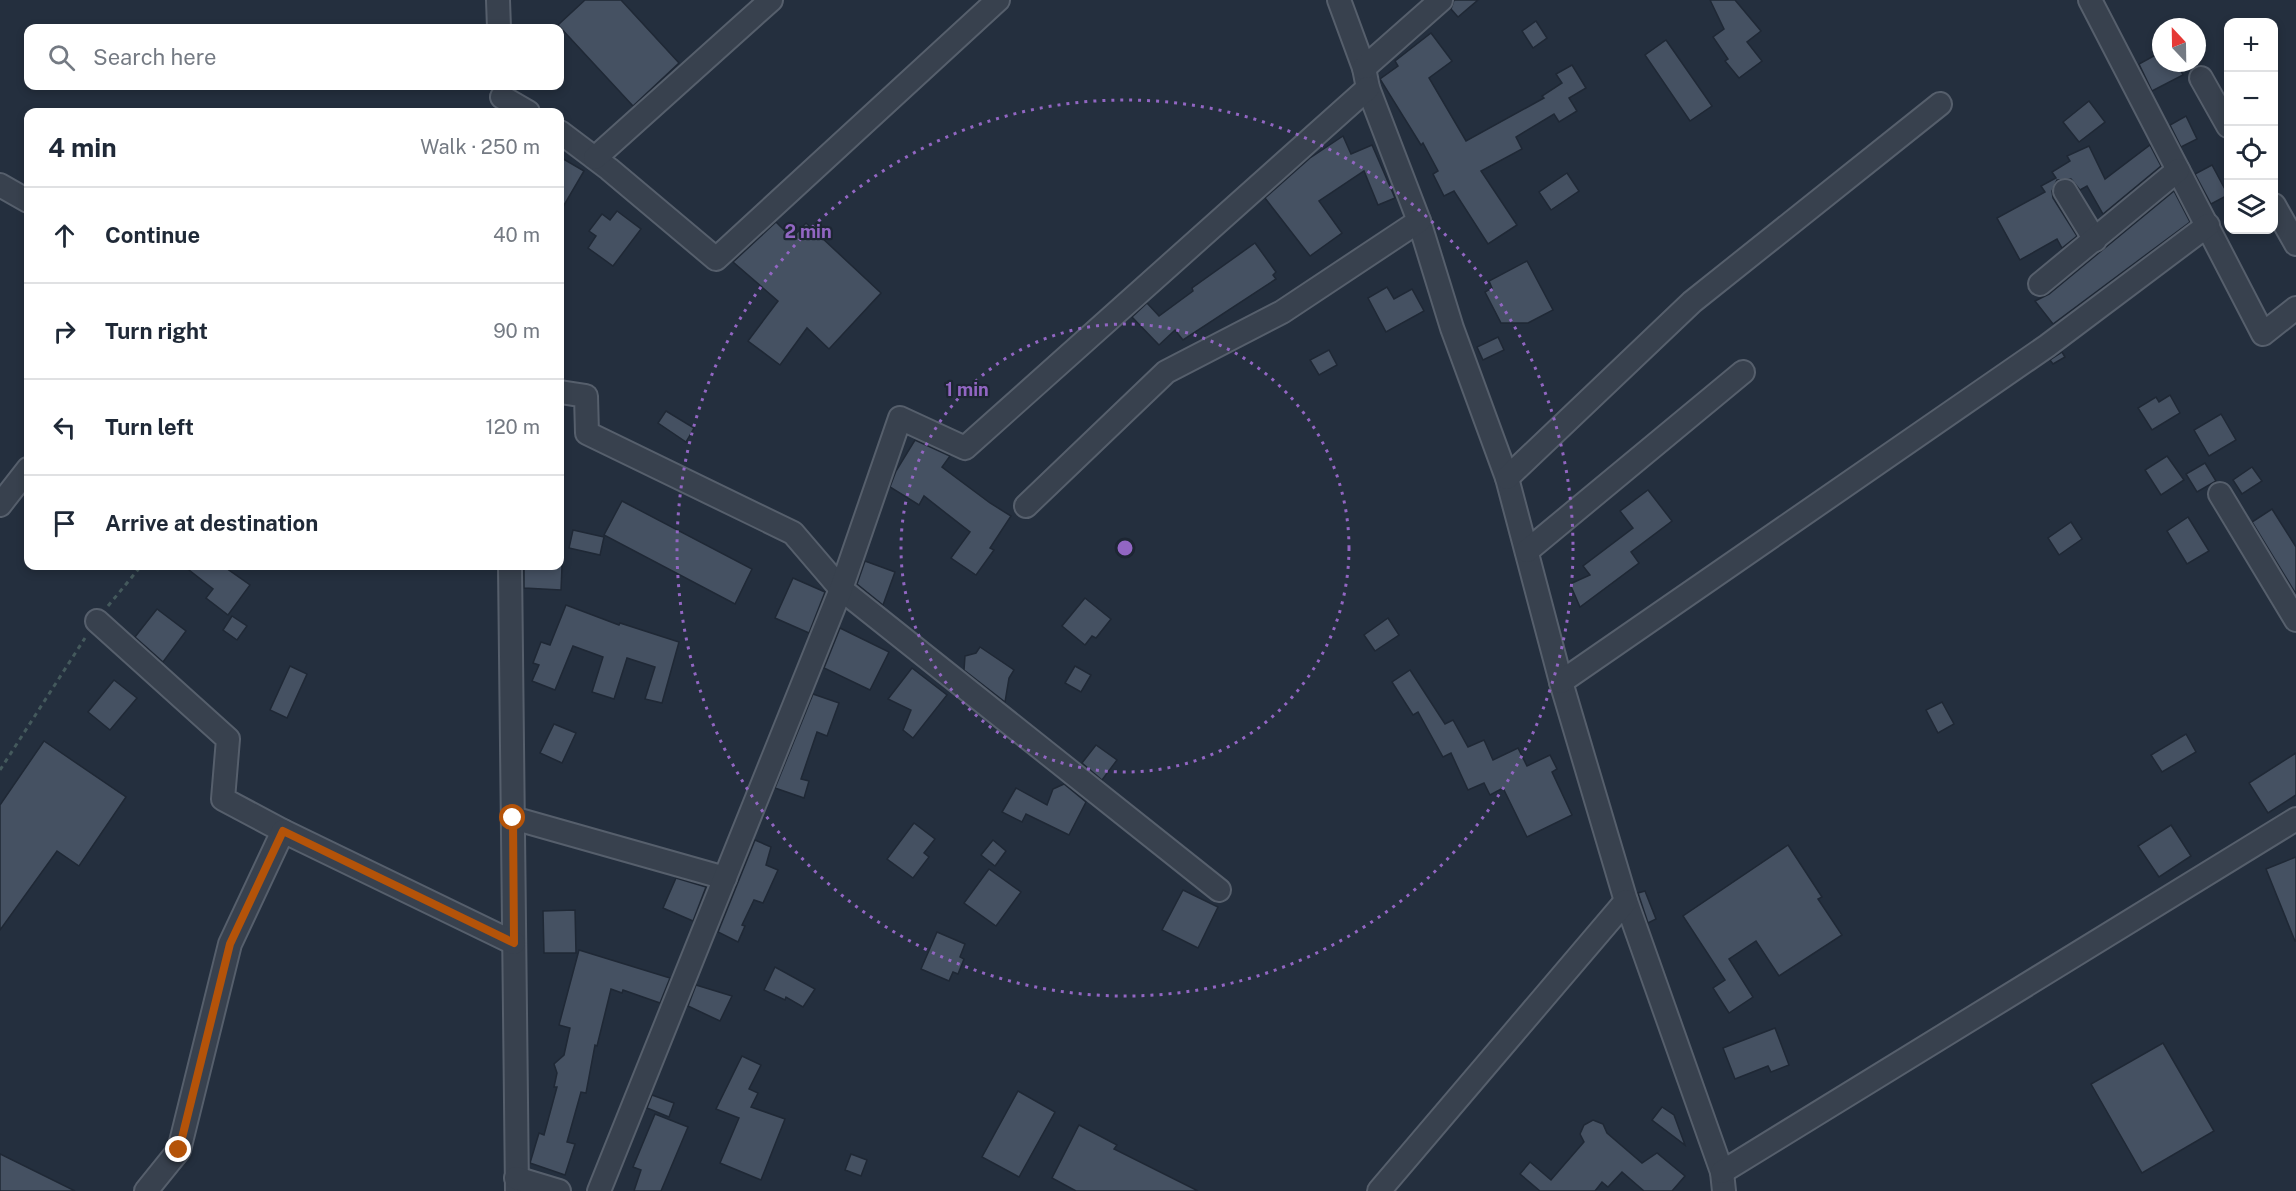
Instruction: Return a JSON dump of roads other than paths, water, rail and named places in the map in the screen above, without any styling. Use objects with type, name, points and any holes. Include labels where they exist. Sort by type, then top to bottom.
[{"type":"street","points":[[498,0],[499,24]]},
{"type":"street","points":[[595,158],[771,0]]},
{"type":"street","points":[[564,135],[716,258],[998,0]]},
{"type":"street","points":[[1339,0],[1419,221],[1452,328],[1507,478],[1561,682],[1626,901],[1723,1181],[2296,819]]},
{"type":"street","points":[[599,1191],[841,589],[900,418],[965,448],[1366,78],[1441,0]]},
{"type":"street","points":[[2090,0],[2263,334],[2296,308]]},
{"type":"street","points":[[2201,78],[2224,117]]},
{"type":"street","points":[[502,98],[521,108]]},
{"type":"street","points":[[1507,478],[1692,302],[1940,104]]},
{"type":"street","points":[[2040,284],[2178,170]]},
{"type":"street","points":[[0,185],[24,199]]},
{"type":"street","points":[[2065,191],[2095,240]]},
{"type":"street","points":[[2278,212],[2296,244]]},
{"type":"street","points":[[1026,506],[1166,372],[1282,312],[1419,221]]},
{"type":"street","points":[[1561,682],[2048,346],[2208,225]]},
{"type":"street","points":[[1527,551],[1743,372]]},
{"type":"street","points":[[564,393],[586,396],[587,433],[793,532],[841,589],[1219,890]]},
{"type":"street","points":[[0,505],[24,474]]},
{"type":"street","points":[[2220,494],[2296,620]]},
{"type":"street","points":[[510,570],[516,1185],[559,1191]]},
{"type":"street","points":[[97,621],[228,739],[224,799],[283,831],[514,943]]},
{"type":"street","points":[[513,818],[725,878]]},
{"type":"street","points":[[146,1191],[179,1150],[230,944],[283,831]]},
{"type":"street","points":[[1379,1191],[1626,901]]}]
